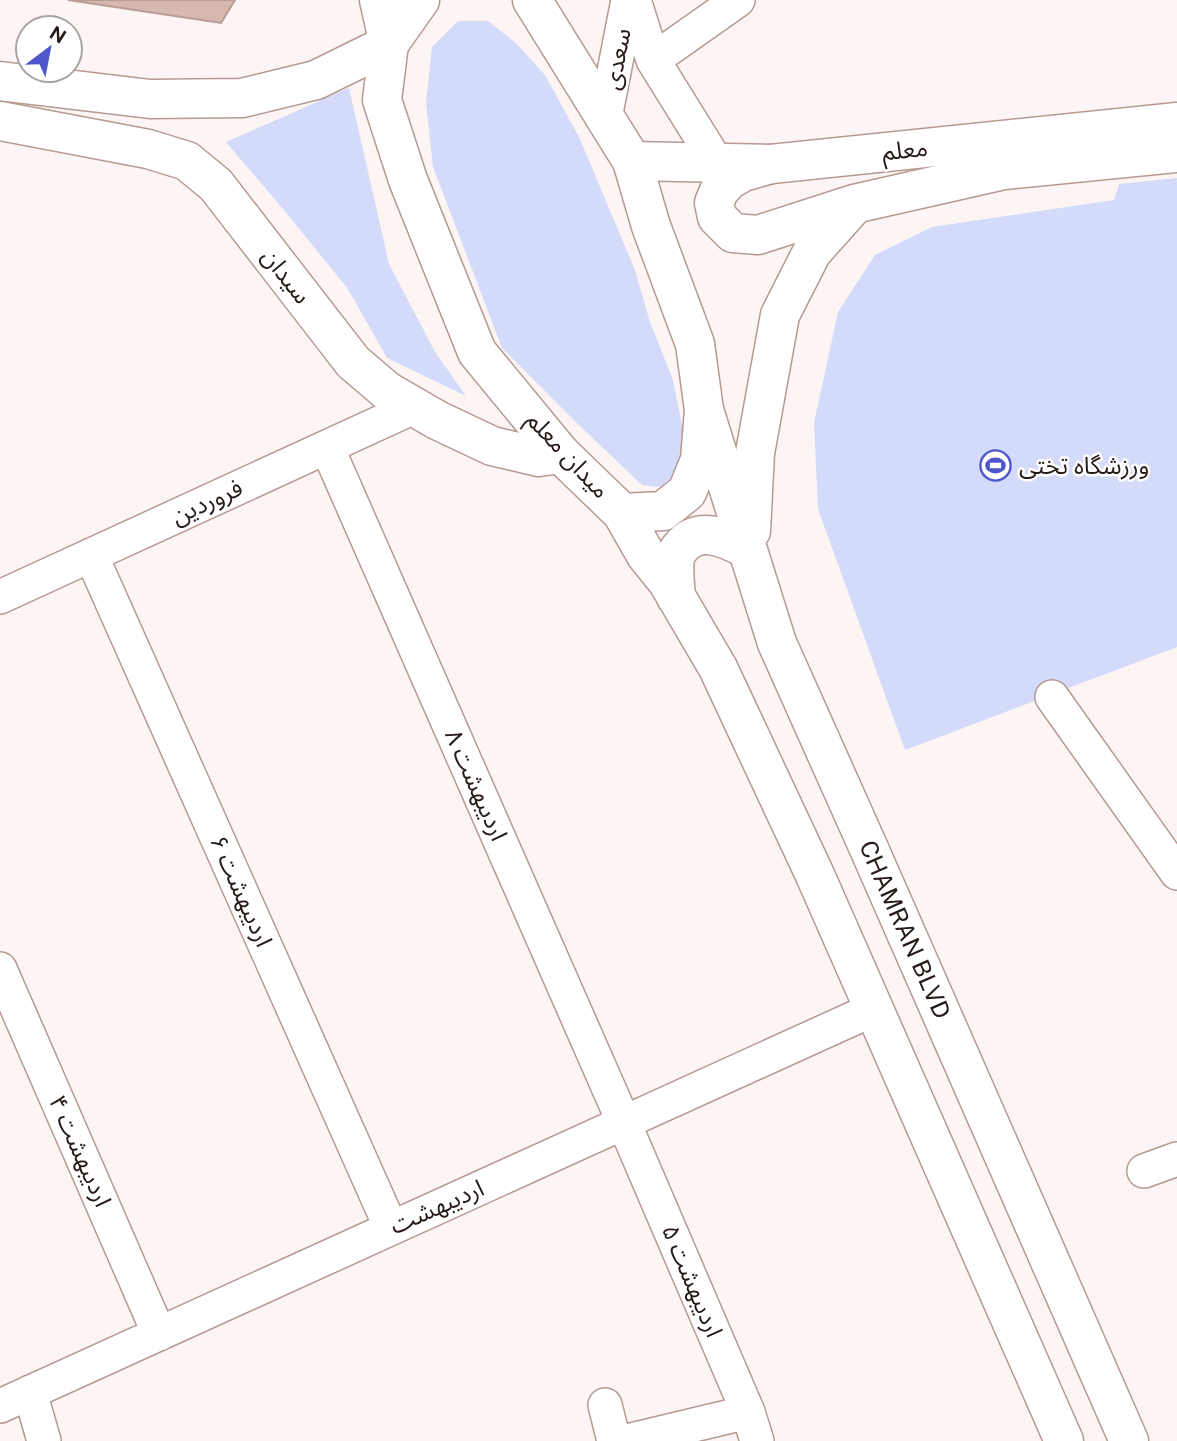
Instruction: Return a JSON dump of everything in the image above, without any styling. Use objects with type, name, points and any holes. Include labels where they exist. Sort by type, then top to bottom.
[{"type":"main road","points":[[0,81],[149,99],[242,99],[316,80],[389,44],[379,0]]},
{"type":"main road","name":"میدان معلم","points":[[420,0],[389,44],[382,100],[408,180],[477,352],[561,454],[622,513],[663,511],[687,492],[700,460],[704,410],[695,344],[651,226],[632,161],[532,0]]},
{"type":"main road","points":[[148,149],[149,99]]},
{"type":"main road","name":"سیدان","points":[[0,121],[148,149],[187,161],[216,185],[353,362],[387,391],[437,420],[492,446],[539,457],[561,454]]},
{"type":"main road","name":"معلم","points":[[632,161],[771,164],[1177,121]]},
{"type":"main road","name":"معلم","points":[[771,164],[743,172],[729,180],[719,191],[714,203],[717,217],[733,233],[758,235],[854,204],[1003,170],[1177,153]]},
{"type":"main road","points":[[749,554],[755,453],[780,315],[811,252],[854,204]]},
{"type":"main road","name":"CHAMRAN BLVD","points":[[704,410],[777,643],[1129,1441]]},
{"type":"main road","points":[[622,513],[646,555],[667,580],[718,668],[815,874],[1064,1441]]},
{"type":"main road","points":[[676,597],[676,553],[687,540],[707,534],[728,539],[749,554]]},
{"type":"street","name":"سعدی","points":[[605,118],[628,0]]},
{"type":"street","points":[[634,0],[653,60],[717,163]]},
{"type":"street","points":[[653,60],[738,0]]},
{"type":"street","name":"فروردین","points":[[0,597],[414,407]]},
{"type":"street","name":"اردیبهشت ۸","points":[[327,447],[624,1123]]},
{"type":"street","name":"اردیبهشت ۶","points":[[91,555],[391,1228]]},
{"type":"street","points":[[1052,697],[1177,873]]},
{"type":"street","name":"اردیبهشت ۴","points":[[0,969],[159,1334]]},
{"type":"street","name":"اردیبهشت","points":[[0,1406],[874,1009]]},
{"type":"street","name":"اردیبهشت ۵","points":[[624,1123],[752,1426]]},
{"type":"street","points":[[1144,1171],[1177,1159]]},
{"type":"street","points":[[30,1392],[44,1441]]},
{"type":"street","points":[[606,1405],[614,1441]]},
{"type":"street","points":[[627,1441],[752,1426]]},
{"type":"shaded area","points":[[458,21],[488,21],[516,43],[545,75],[579,137],[635,270],[650,322],[673,380],[685,441],[682,469],[661,487],[642,485],[502,348],[433,167],[426,103],[432,47]]},
{"type":"shaded area","points":[[349,88],[389,264],[435,352],[466,396],[387,358],[348,289],[226,142]]},
{"type":"shaded area","name":"ورزشگاه تختی","points":[[1177,178],[1177,647],[905,750],[818,509],[814,423],[838,312],[875,255],[932,227],[1114,200],[1119,184]]},
{"type":"building","points":[[68,0],[235,0],[221,23]]},
{"type":"place","name":"ورزشگاه تختی","points":[[996,466]]}]
